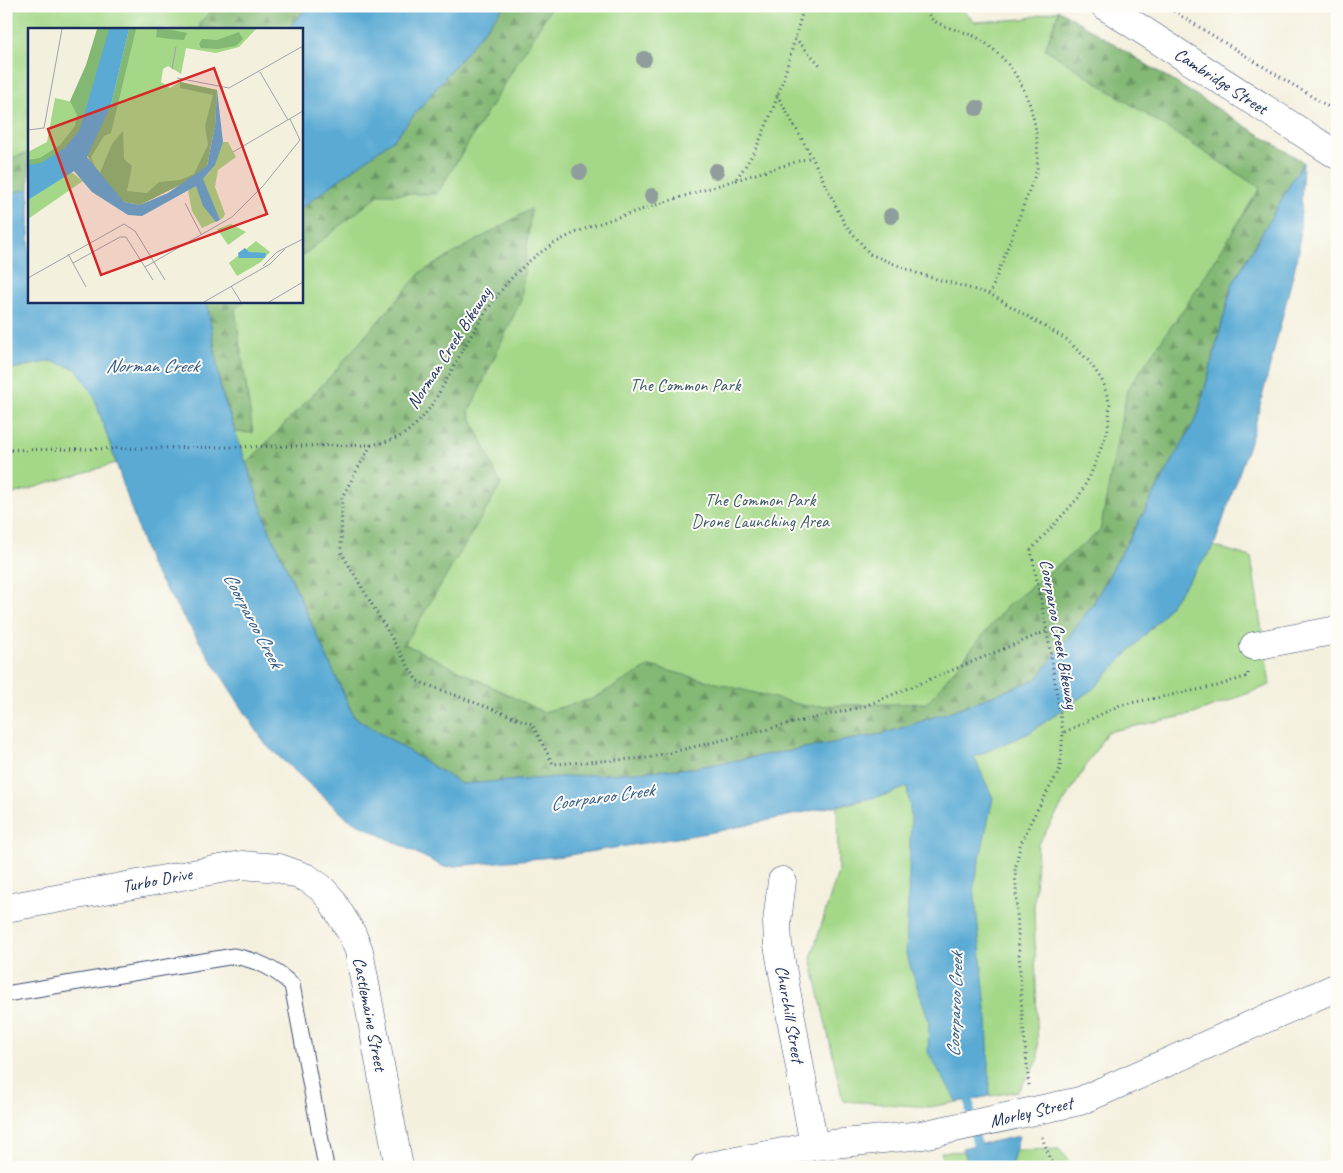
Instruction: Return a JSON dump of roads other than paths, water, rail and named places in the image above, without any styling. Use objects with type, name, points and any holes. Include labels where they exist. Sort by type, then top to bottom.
[{"type":"street","name":"Cambridge Street","points":[[1105,6],[1337,155]]},
{"type":"street","points":[[1254,646],[1337,630]]},
{"type":"street","name":"Turbo Drive","points":[[6,908],[242,865],[279,868],[307,878]]},
{"type":"street","name":"Castlemaine Street","points":[[307,878],[322,888],[336,906],[352,934],[359,951],[399,1167]]},
{"type":"street","name":"Churchill Street","points":[[782,881],[777,922],[778,945],[814,1146]]},
{"type":"street","name":"Morley Street","points":[[706,1167],[814,1146],[922,1135],[1080,1101],[1123,1084],[1337,987]]},
{"type":"lane","points":[[6,994],[234,956],[258,961],[276,970],[292,985],[326,1167]]},
{"type":"water","points":[[309,6],[504,6],[395,138],[302,207],[302,28],[288,28]]},
{"type":"water","name":"Norman Creek","points":[[1303,162],[1299,251],[1253,433],[1214,546],[1159,620],[1094,688],[1029,733],[974,757],[993,798],[974,886],[987,1018],[990,1096],[957,1102],[928,1052],[929,1021],[906,954],[911,817],[907,787],[889,794],[714,832],[563,856],[444,867],[347,818],[266,745],[150,565],[94,396],[77,369],[51,361],[6,370],[6,194],[28,189],[28,302],[207,302],[221,390],[269,529],[354,717],[461,784],[693,768],[883,734],[1037,679],[1093,604],[1198,415],[1232,285]]},
{"type":"water","points":[[1019,1136],[1011,1167],[970,1167],[962,1148]]},
{"type":"waterway","name":"Coorparoo Creek","points":[[969,1088],[973,1129],[979,1149],[988,1167]]},
{"type":"park label","name":"The Common Park","points":[[685,385]]},
{"type":"park label","name":"The Common Park Drone Launching Area","points":[[760,510]]}]
